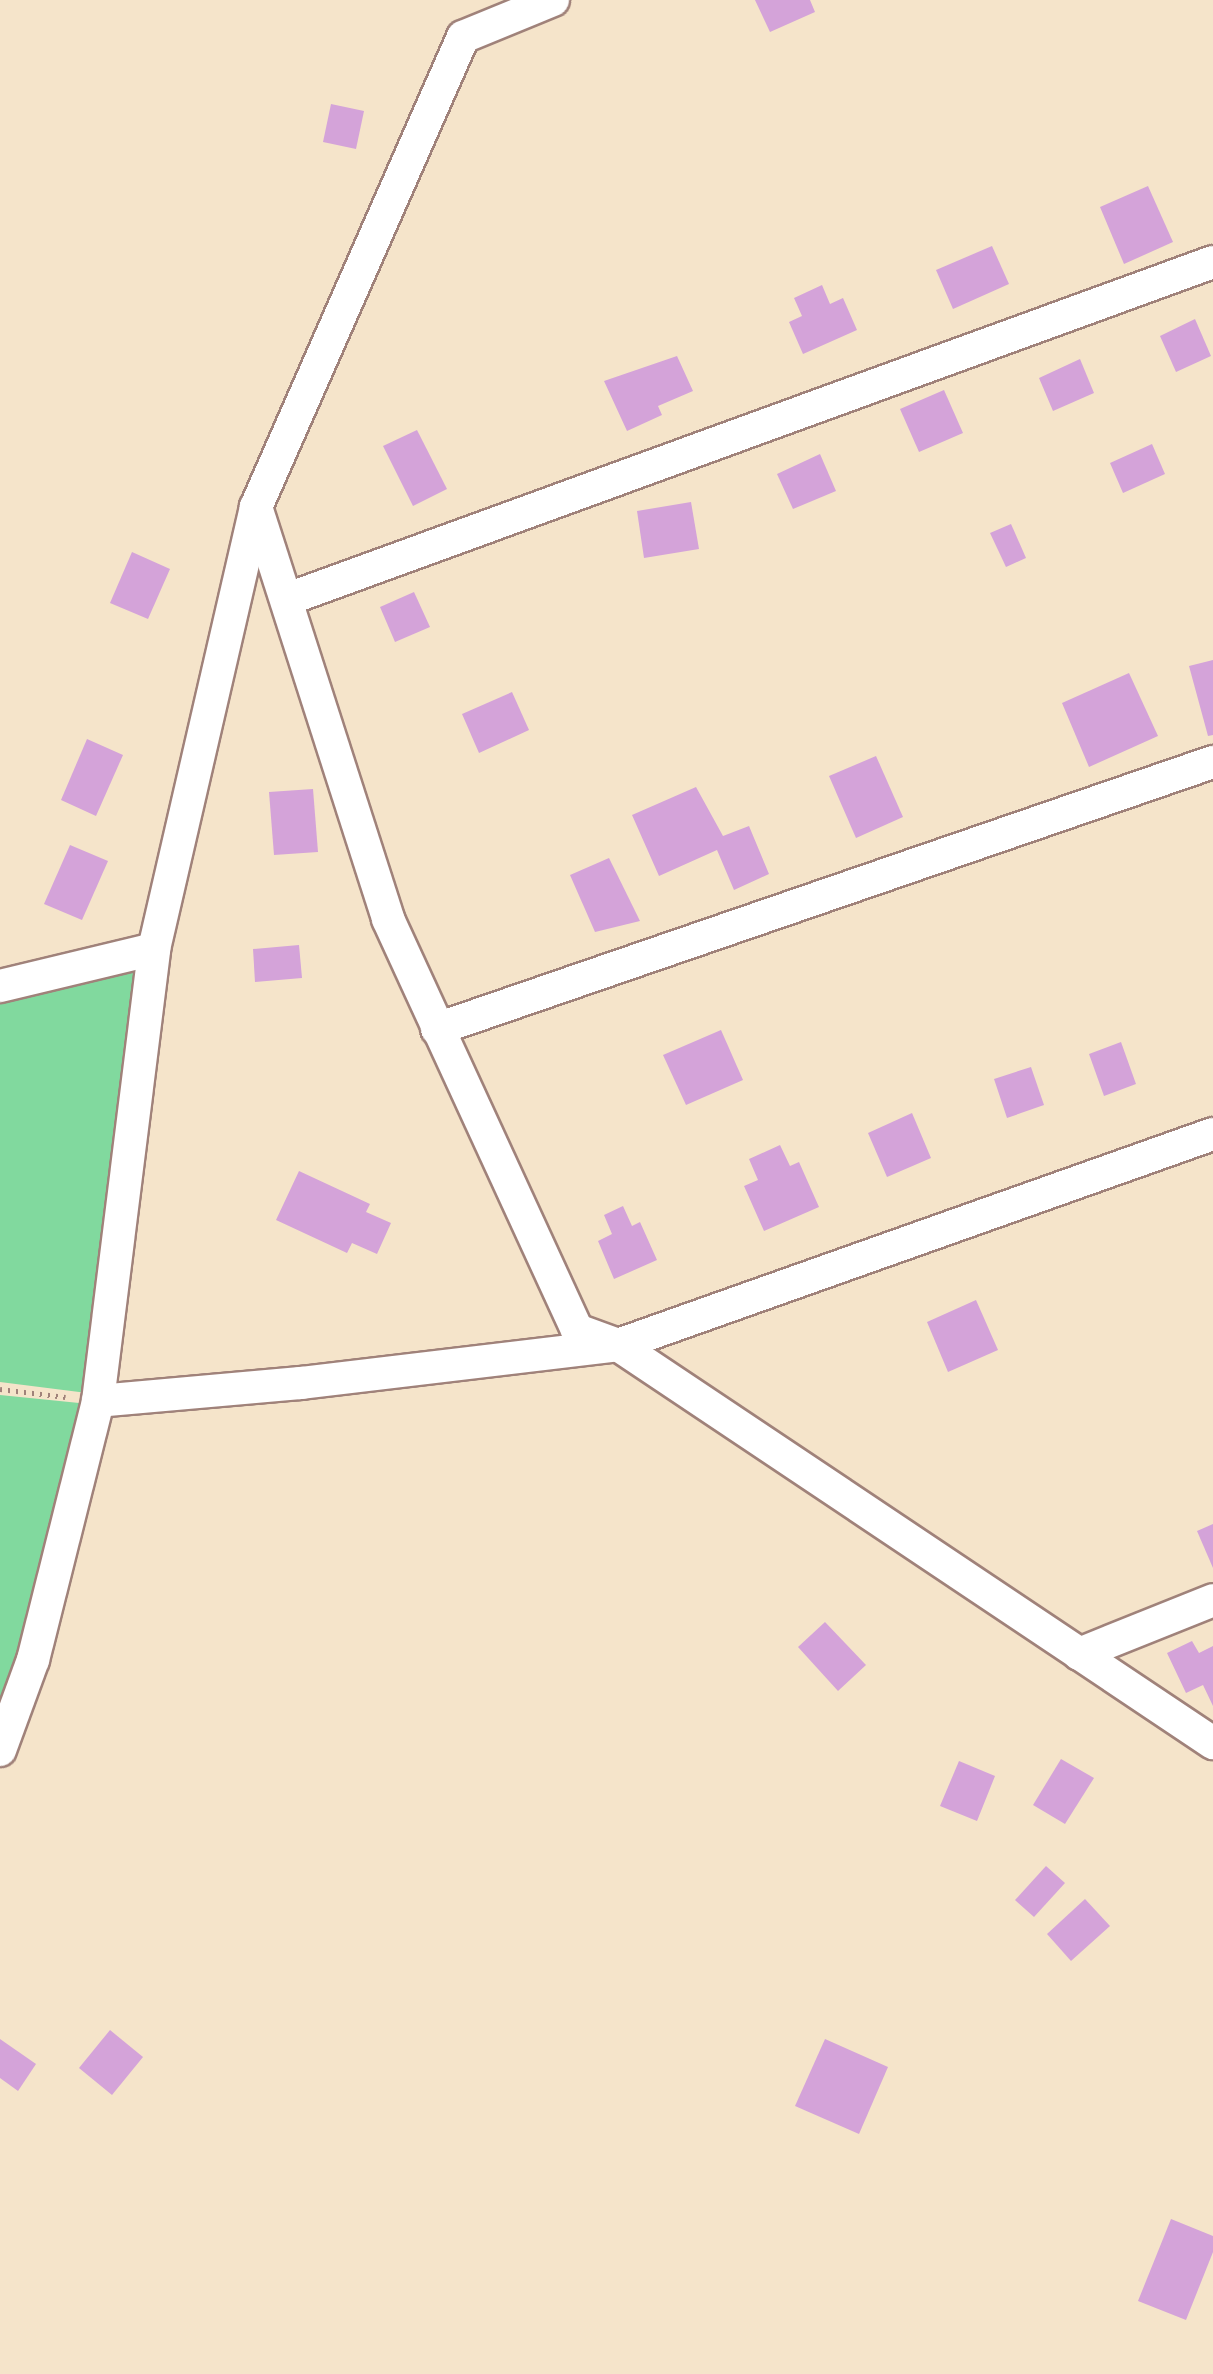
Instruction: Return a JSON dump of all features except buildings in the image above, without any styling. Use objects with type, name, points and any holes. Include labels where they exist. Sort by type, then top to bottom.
[{"type":"street","points":[[0,1750],[33,1660],[98,1401],[154,949],[256,507],[463,37],[553,0]]},
{"type":"street","points":[[288,599],[1213,262]]},
{"type":"street","points":[[256,507],[288,599],[388,919],[577,1330],[618,1345],[1213,1743]]},
{"type":"street","points":[[437,1029],[1213,762]]},
{"type":"street","points":[[0,986],[154,949]]},
{"type":"street","points":[[98,1401],[301,1383],[618,1345],[1213,1134]]},
{"type":"street","points":[[1079,1654],[1213,1600]]},
{"type":"path","points":[[0,1389],[98,1401]]},
{"type":"green space","points":[[148,958],[95,1394],[0,1382],[0,993]]},
{"type":"green space","points":[[0,1395],[89,1404],[0,1724]]}]
